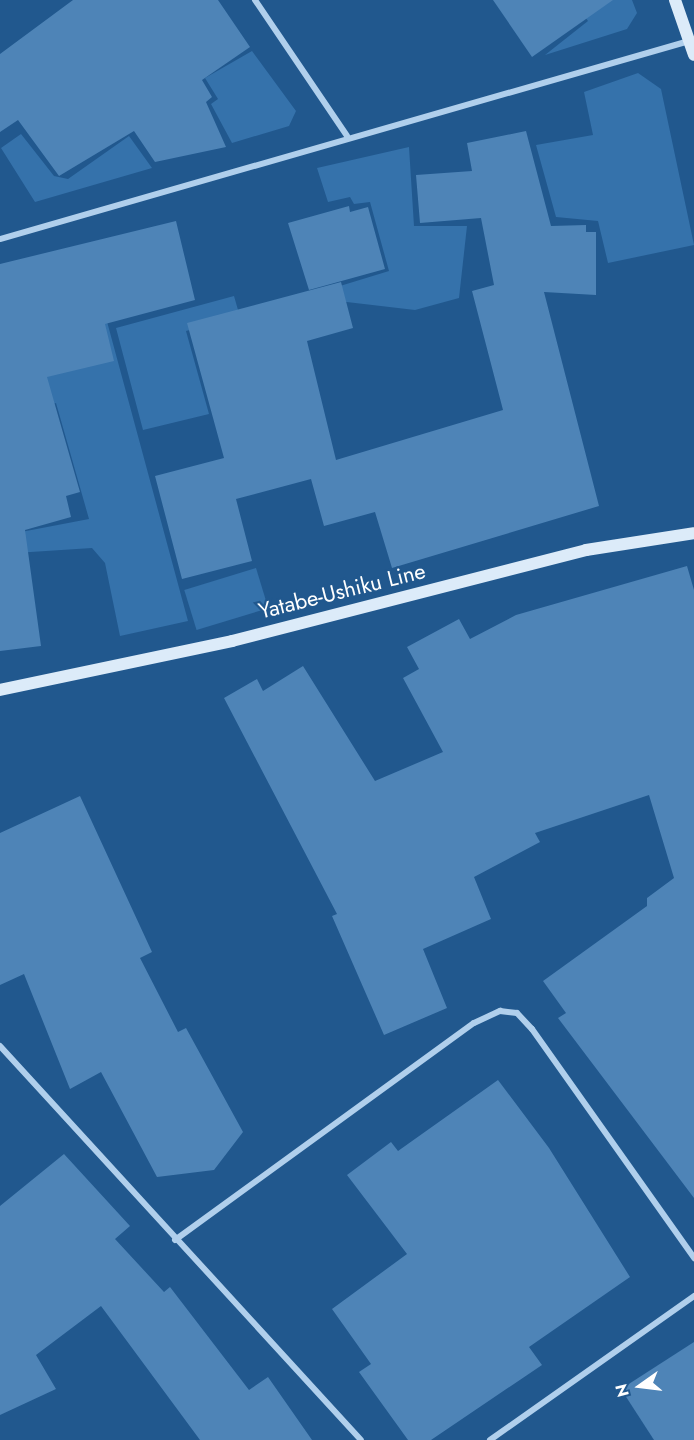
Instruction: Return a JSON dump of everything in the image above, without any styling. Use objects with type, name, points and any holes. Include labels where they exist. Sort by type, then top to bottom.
[{"type":"main road","points":[[675,0],[694,55]]},
{"type":"main road","name":"Yatabe-Ushiku Line","points":[[0,690],[232,641],[597,547],[694,534]]},
{"type":"street","points":[[255,0],[347,136]]},
{"type":"street","points":[[1,237],[347,136],[690,41]]},
{"type":"street","points":[[175,1240],[474,1023],[500,1011],[517,1013],[532,1029],[694,1258]]},
{"type":"street","points":[[0,1046],[175,1240],[361,1440]]},
{"type":"street","points":[[490,1440],[694,1296]]},
{"type":"shaded area","points":[[573,0],[632,0],[637,13],[627,29],[545,55],[588,21]]},
{"type":"shaded area","points":[[252,51],[296,111],[289,126],[232,143],[211,104],[218,99],[205,78]]},
{"type":"shaded area","points":[[638,73],[661,89],[694,245],[608,263],[598,221],[556,217],[536,145],[593,135],[584,92]]},
{"type":"shaded area","points":[[21,134],[54,176],[68,179],[129,136],[152,168],[35,202],[1,148]]},
{"type":"shaded area","points":[[409,147],[414,226],[467,226],[459,298],[415,310],[304,297],[389,271],[370,202],[354,204],[350,197],[328,202],[317,168]]},
{"type":"shaded area","points":[[234,296],[240,317],[186,331],[209,414],[143,430],[116,328]]},
{"type":"shaded area","points":[[102,303],[188,621],[120,636],[105,563],[92,548],[0,554],[21,532],[89,519],[56,403],[16,414]]},
{"type":"shaded area","points":[[256,568],[268,608],[197,630],[184,590]]},
{"type":"building","points":[[73,0],[218,0],[250,47],[202,80],[212,97],[206,102],[226,147],[155,162],[134,131],[59,176],[18,120],[0,132],[0,54]]},
{"type":"building","points":[[493,0],[613,0],[532,57]]},
{"type":"building","points":[[526,131],[551,226],[586,225],[586,232],[596,232],[596,295],[544,292],[599,506],[392,568],[375,512],[324,526],[311,479],[236,499],[252,561],[182,579],[155,476],[224,458],[187,323],[341,282],[353,328],[307,341],[336,460],[503,410],[472,291],[494,285],[481,218],[420,223],[416,175],[472,171],[467,143]]},
{"type":"building","points":[[349,206],[350,212],[368,207],[385,269],[309,290],[288,223]]},
{"type":"building","points":[[176,221],[195,300],[105,324],[114,361],[47,377],[80,492],[66,496],[71,517],[25,530],[41,646],[0,651],[0,264]]},
{"type":"building","points":[[687,566],[694,590],[694,1198],[558,1018],[566,1013],[543,981],[647,906],[647,898],[674,878],[649,795],[535,833],[540,842],[474,877],[491,919],[423,949],[447,1008],[384,1035],[332,916],[337,914],[224,698],[257,679],[263,691],[303,666],[375,781],[443,752],[403,678],[419,669],[407,647],[459,619],[470,639],[516,615]]},
{"type":"building","points":[[80,796],[152,952],[140,958],[178,1032],[186,1028],[243,1132],[214,1170],[157,1177],[101,1072],[70,1089],[24,974],[0,985],[0,833]]},
{"type":"building","points":[[498,1080],[549,1148],[630,1277],[529,1347],[542,1365],[431,1440],[408,1440],[359,1372],[371,1364],[332,1309],[407,1254],[347,1175],[391,1142],[398,1151]]},
{"type":"building","points":[[64,1154],[130,1226],[115,1239],[164,1292],[170,1287],[249,1390],[268,1377],[312,1440],[200,1440],[101,1306],[36,1355],[56,1389],[0,1415],[0,1206]]},
{"type":"building","points":[[694,1342],[694,1440],[654,1440],[621,1389]]}]
